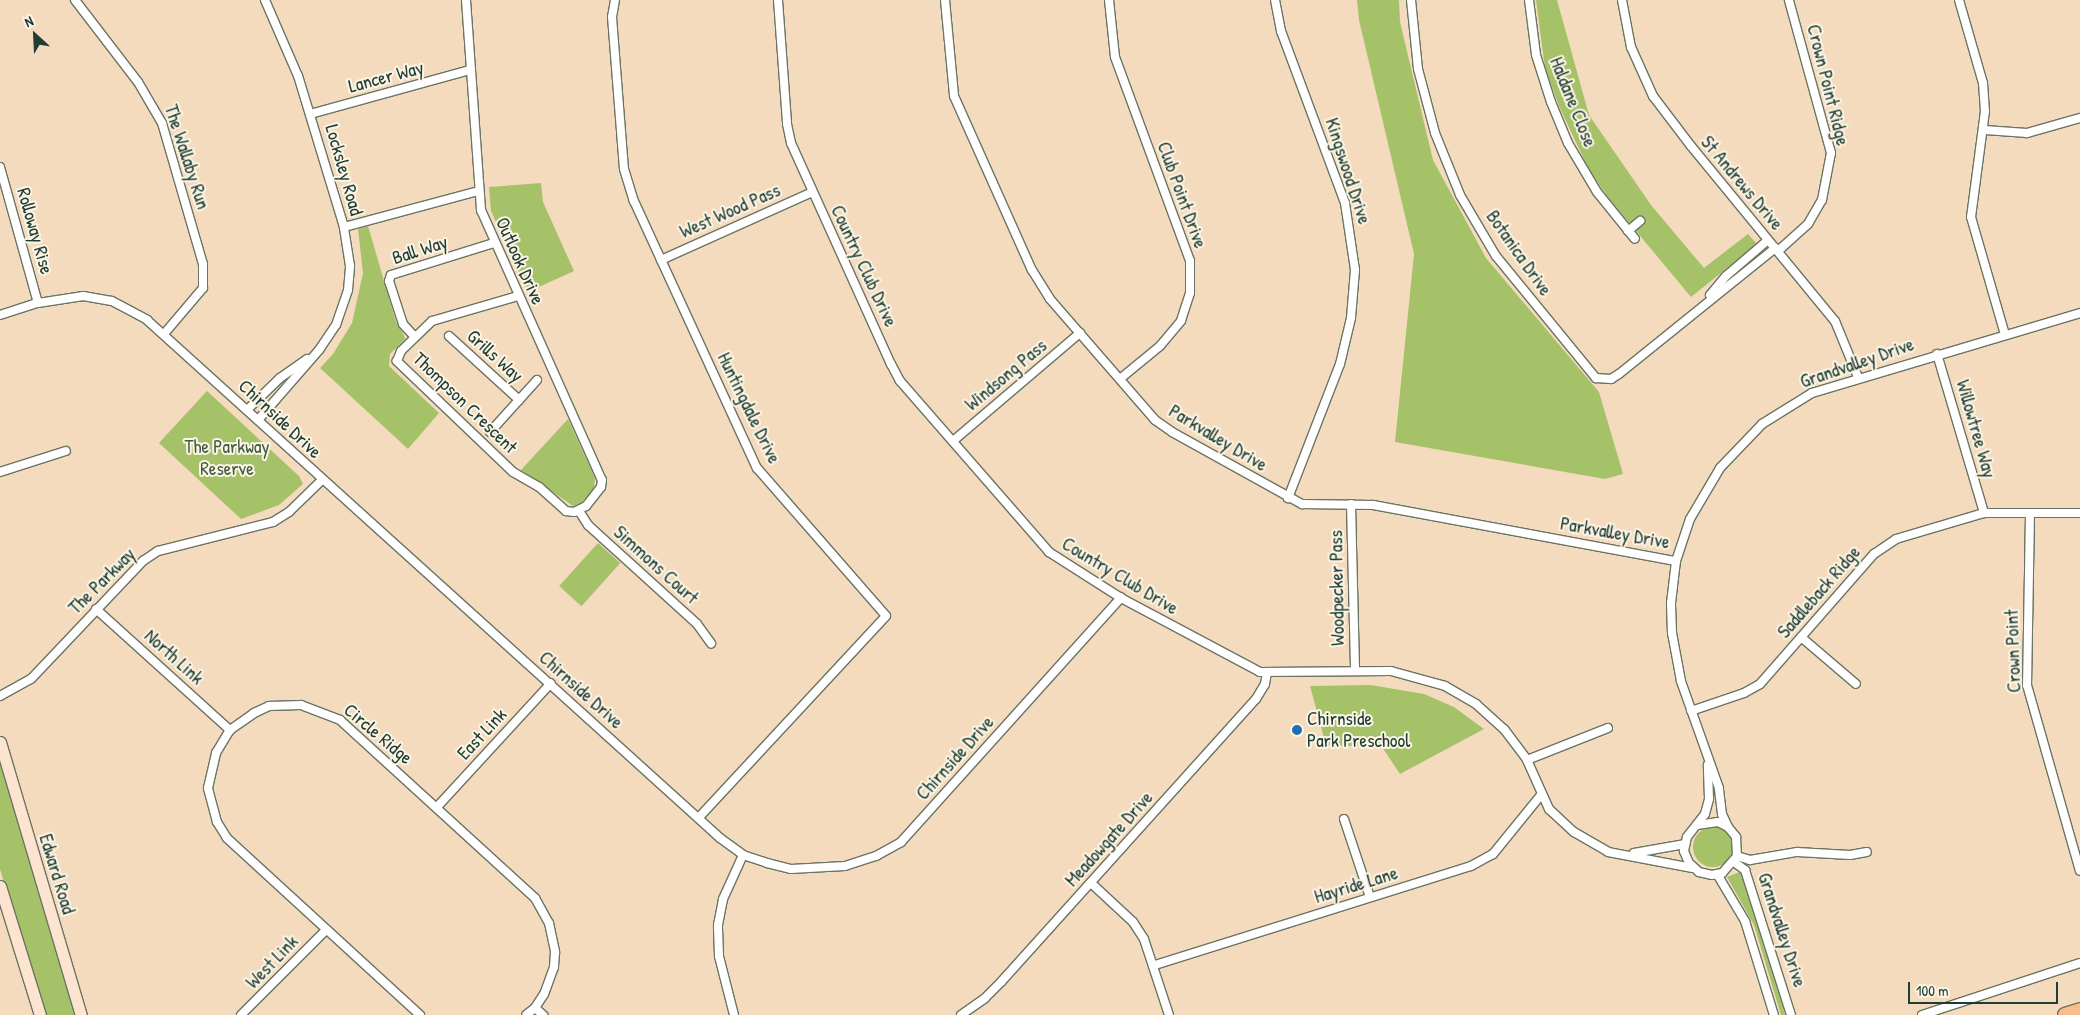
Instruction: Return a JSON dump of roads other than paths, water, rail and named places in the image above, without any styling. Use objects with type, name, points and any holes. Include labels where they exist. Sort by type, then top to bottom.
[{"type":"highway","points":[[2065,1015],[2080,1010]]},
{"type":"main road","name":"Edward Road","points":[[0,742],[81,1015]]},
{"type":"main road","points":[[0,886],[40,1015]]},
{"type":"street","name":"The Wallaby Run","points":[[75,0],[138,82],[159,117],[203,264],[203,288],[164,334]]},
{"type":"street","name":"Outlook Drive","points":[[466,0],[478,191],[483,217],[602,480],[599,490],[579,510]]},
{"type":"street","name":"Huntingdale Drive","points":[[615,0],[612,17],[624,168],[627,184],[757,468],[886,616],[698,818]]},
{"type":"street","name":"Country Club Drive","points":[[778,0],[787,124],[812,192],[900,381],[1049,552],[1121,598],[1235,661],[1267,673],[1355,671],[1409,674],[1461,694],[1492,716],[1527,760],[1541,795],[1560,821],[1574,832],[1601,849],[1693,868]]},
{"type":"street","name":"Parkvalley Drive","points":[[946,0],[952,83],[959,109],[1032,270],[1050,299],[1155,420],[1172,432],[1288,498],[1302,504],[1373,505],[1676,561]]},
{"type":"street","name":"Club Point Drive","points":[[1109,0],[1114,57],[1190,261],[1190,293],[1181,321],[1160,346],[1120,378]]},
{"type":"street","name":"Kingswood Drive","points":[[1275,0],[1281,31],[1345,203],[1355,270],[1351,318],[1340,364],[1288,498]]},
{"type":"street","name":"Botanica Drive","points":[[1411,0],[1418,69],[1434,134],[1460,195],[1496,256],[1596,378],[1611,379],[1619,374],[1704,303],[1776,250]]},
{"type":"street","name":"Haldane Close","points":[[1529,0],[1536,54],[1561,127],[1598,192],[1635,239]]},
{"type":"street","name":"St Andrews Drive","points":[[1622,0],[1630,47],[1653,96],[1835,321],[1858,377]]},
{"type":"street","name":"Crown Point Ridge","points":[[1776,250],[1808,224],[1820,205],[1828,178],[1831,153],[1789,0]]},
{"type":"street","points":[[1959,0],[1983,83],[1985,130],[1973,189],[1971,217],[2005,335]]},
{"type":"street","name":"Locksley Road","points":[[258,420],[319,350],[336,325],[348,290],[350,250],[298,76],[269,1]]},
{"type":"street","name":"Lancer Way","points":[[310,114],[470,70]]},
{"type":"street","points":[[1985,130],[2027,133],[2080,118]]},
{"type":"street","name":"Rolloway Rise","points":[[0,167],[38,303]]},
{"type":"street","points":[[344,227],[478,191]]},
{"type":"street","name":"West Wood Pass","points":[[661,260],[812,192]]},
{"type":"street","points":[[1628,231],[1640,221]]},
{"type":"street","name":"Botanica Drive","points":[[1704,303],[1726,276],[1768,240]]},
{"type":"street","name":"Ball Way","points":[[414,336],[403,324],[389,281],[391,275],[494,243]]},
{"type":"street","name":"Thompson Crescent","points":[[518,296],[440,318],[426,324],[398,355],[400,367],[513,472],[539,487],[566,511],[579,510]]},
{"type":"street","name":"Chirnside Drive","points":[[0,316],[38,303],[64,297],[112,301],[147,320],[322,480],[551,683],[698,818],[743,855],[792,869],[821,870],[876,856],[902,842],[1121,598]]},
{"type":"street","name":"Grandvalley Drive","points":[[1728,827],[1708,758],[1681,681],[1672,633],[1671,603],[1676,561],[1690,519],[1704,491],[1739,445],[1786,407],[1812,392],[2080,312]]},
{"type":"street","name":"Windsong Pass","points":[[953,441],[1080,333]]},
{"type":"street","name":"Grills Way","points":[[449,336],[519,400]]},
{"type":"street","name":"Locksley Road","points":[[247,410],[280,378],[319,350]]},
{"type":"street","name":"Willowtree Way","points":[[1937,354],[1984,513]]},
{"type":"street","points":[[490,432],[537,380]]},
{"type":"street","points":[[0,472],[66,451]]},
{"type":"street","name":"The Parkway","points":[[0,696],[31,679],[96,609],[150,556],[273,522],[289,512],[322,480]]},
{"type":"street","name":"Woodpecker Pass","points":[[1351,504],[1355,671]]},
{"type":"street","name":"Simmons Court","points":[[579,510],[588,525],[697,624],[711,642]]},
{"type":"street","name":"Saddleback Ridge","points":[[1691,711],[1753,689],[1874,554],[1896,540],[1984,513],[2080,514]]},
{"type":"street","name":"Crown Point","points":[[2030,514],[2027,685],[2080,871]]},
{"type":"street","name":"North Link","points":[[96,609],[230,730]]},
{"type":"street","points":[[1801,637],[1856,684]]},
{"type":"street","name":"Meadowgate Drive","points":[[961,1015],[985,998],[1256,699],[1265,684],[1267,673]]},
{"type":"street","name":"East Link","points":[[437,807],[551,683]]},
{"type":"street","name":"Circle Ridge","points":[[420,1015],[325,931],[227,838],[217,822],[208,788],[210,772],[216,753],[230,730],[269,706],[300,705],[327,713],[352,730],[524,887],[544,909],[553,939],[554,967],[535,1008],[526,1015]]},
{"type":"street","points":[[1527,760],[1608,728]]},
{"type":"street","name":"Grandvalley Drive","points":[[1697,825],[1709,798],[1708,758]]},
{"type":"street","name":"Hayride Lane","points":[[1155,965],[1482,860],[1502,844],[1541,795]]},
{"type":"street","points":[[1344,819],[1370,897]]},
{"type":"street","points":[[1735,859],[1736,837],[1728,827],[1713,822],[1697,825],[1685,844],[1686,857],[1693,868],[1705,874],[1717,874],[1735,859],[1750,860],[1797,852],[1850,854],[1867,852]]},
{"type":"street","name":"Country Club Drive","points":[[1627,855],[1685,844]]},
{"type":"street","points":[[734,1015],[719,956],[718,926],[723,900],[743,855]]},
{"type":"street","name":"Grandvalley Drive","points":[[1735,859],[1745,870],[1791,1015]]},
{"type":"street","name":"Grandvalley Drive","points":[[1717,874],[1745,921],[1774,1015]]},
{"type":"street","points":[[1091,883],[1133,922],[1155,965],[1169,1015]]},
{"type":"street","name":"West Link","points":[[241,1015],[325,931]]},
{"type":"street","points":[[1922,1015],[2080,963]]},
{"type":"street","points":[[535,1008],[543,1015]]},
{"type":"place","name":"Chirnside Park Preschool","points":[[1297,730]]},
{"type":"park label","name":"The Parkway Reserve","points":[[227,458]]}]
